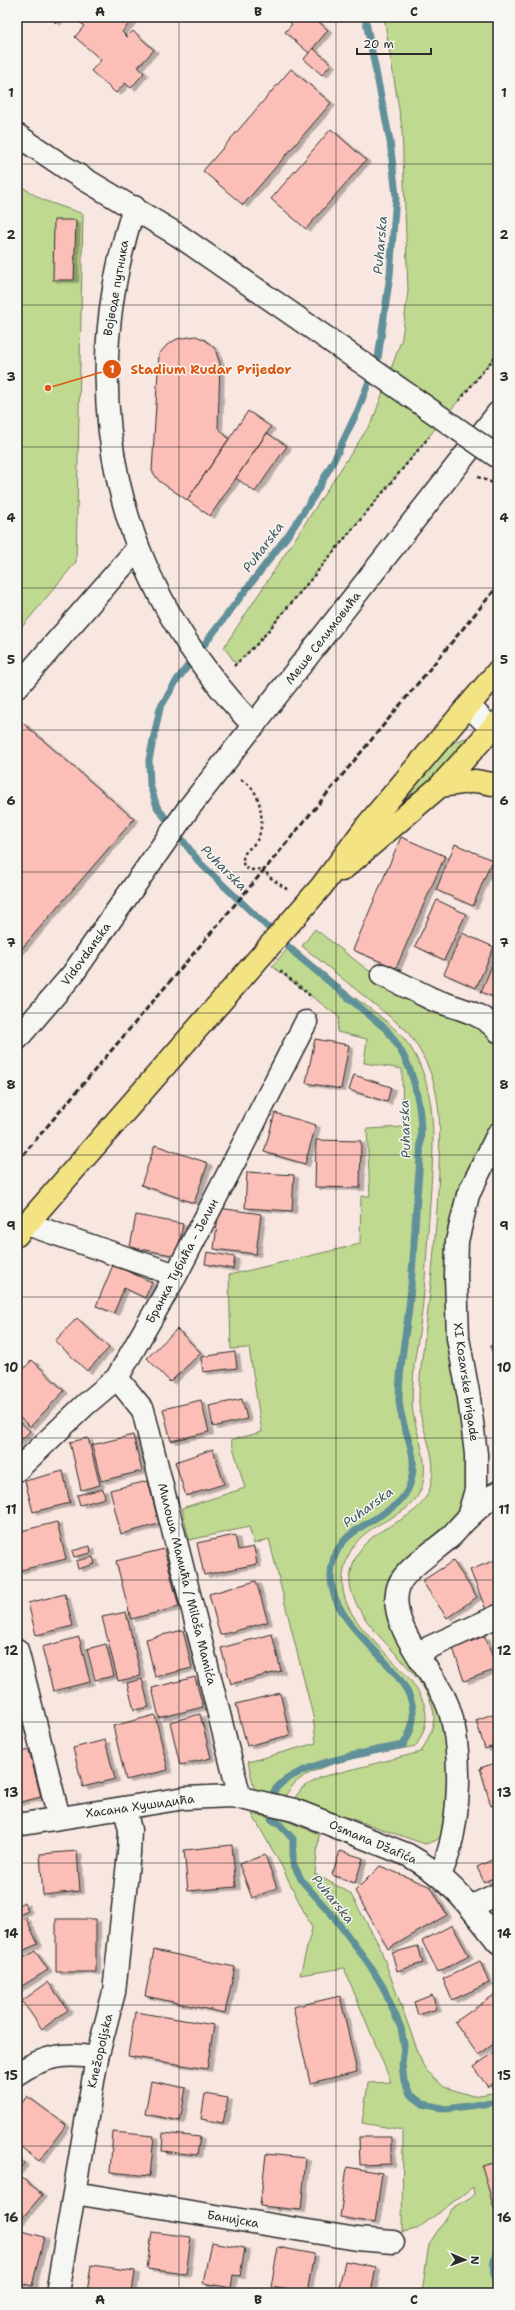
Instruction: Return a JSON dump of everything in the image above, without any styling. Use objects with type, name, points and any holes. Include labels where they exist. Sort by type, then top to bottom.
[{"type":"main road","points":[[22,1230],[310,899],[368,824],[498,671]]},
{"type":"main road","points":[[310,899],[440,786],[496,733]]},
{"type":"main road","points":[[440,786],[476,781],[498,785]]},
{"type":"street","points":[[17,135],[66,168],[134,207],[178,235],[498,457]]},
{"type":"street","name":"Војводе путника","points":[[134,207],[119,257],[109,316],[106,380],[111,447],[117,478],[138,548],[174,623],[212,680],[254,726]]},
{"type":"street","name":"Меше Селимовића","points":[[150,864],[188,809],[498,414]]},
{"type":"street","points":[[17,687],[138,548]]},
{"type":"street","points":[[469,706],[496,733]]},
{"type":"street","name":"Vidovdanska","points":[[17,1039],[72,975],[150,864]]},
{"type":"street","points":[[382,975],[434,999],[473,1013],[493,1025],[498,1031]]},
{"type":"street","name":"Бранка Тубића - Јелин","points":[[17,1470],[85,1405],[117,1378],[176,1275],[306,1022]]},
{"type":"street","name":"XI Kozarske brigade","points":[[468,1517],[476,1490],[476,1454],[469,1398],[458,1338],[456,1276],[457,1241],[468,1195],[498,1134]]},
{"type":"street","points":[[22,1230],[176,1275]]},
{"type":"street","name":"Милоша Мамића / Miloša Mamića","points":[[117,1378],[143,1410],[240,1798]]},
{"type":"street","name":"XI Kozarske brigade","points":[[440,1874],[446,1863],[455,1820],[458,1758],[455,1729],[446,1700],[405,1633],[395,1604],[399,1584],[420,1562],[450,1537],[468,1517],[498,1492]]},
{"type":"street","points":[[417,1653],[498,1616]]},
{"type":"street","points":[[17,1650],[60,1818]]},
{"type":"street","name":"Хасана Хушидића","points":[[17,1825],[125,1809],[185,1798],[232,1796],[264,1803]]},
{"type":"street","name":"Osmana Džafića","points":[[264,1803],[294,1810],[408,1855],[440,1874],[470,1906],[498,1942]]},
{"type":"street","name":"Knežopoljska","points":[[57,2293],[97,2058],[114,1992],[129,1853],[130,1830],[125,1809]]},
{"type":"street","points":[[470,1906],[498,1894]]},
{"type":"street","points":[[17,2074],[50,2057],[74,2054],[97,2058]]},
{"type":"street","name":"Банијска","points":[[74,2193],[349,2238],[393,2242]]},
{"type":"path","points":[[458,401],[498,353]]},
{"type":"path","points":[[212,680],[258,643],[433,432]]},
{"type":"path","points":[[218,772],[245,782],[254,792],[260,807],[259,837],[244,854],[242,859],[244,867],[250,870],[266,869],[268,876],[310,899]]},
{"type":"path","points":[[253,964],[276,969],[308,993],[311,1002],[306,1022]]},
{"type":"green space","points":[[384,17],[498,17],[498,353],[258,643],[236,664],[224,647],[373,420],[402,338],[408,291],[402,128]]},
{"type":"green space","points":[[17,184],[43,200],[83,214],[76,562],[17,633]]},
{"type":"green space","points":[[470,737],[452,759],[390,818],[384,814],[422,768],[434,757],[458,741]]},
{"type":"green space","points":[[315,929],[404,998],[430,1012],[471,1022],[498,1038],[498,1144],[461,1239],[472,1456],[461,1519],[396,1591],[446,1705],[447,1832],[435,1841],[425,1844],[294,1799],[302,1788],[321,1777],[421,1752],[430,1734],[434,1719],[430,1700],[423,1686],[366,1620],[358,1607],[351,1589],[350,1577],[355,1559],[364,1545],[375,1535],[413,1512],[423,1502],[430,1488],[433,1464],[420,1413],[419,1392],[437,1207],[440,1130],[439,1113],[431,1074],[423,1055],[405,1029],[302,946]]},
{"type":"green space","points":[[291,945],[341,987],[387,1022],[411,1048],[427,1084],[431,1104],[433,1144],[424,1290],[414,1365],[412,1397],[415,1424],[423,1456],[424,1478],[421,1489],[414,1501],[404,1510],[368,1531],[357,1542],[348,1556],[343,1575],[344,1595],[352,1614],[380,1648],[411,1680],[421,1697],[426,1715],[426,1723],[416,1746],[353,1758],[321,1768],[296,1782],[284,1797],[255,1792],[248,1762],[316,1743],[313,1716],[269,1539],[254,1544],[249,1527],[189,1540],[182,1508],[245,1488],[231,1440],[262,1432],[249,1348],[231,1349],[229,1275],[360,1244],[361,1196],[370,1196],[367,1129],[403,1127],[402,1069],[364,1063],[367,1039],[337,1032],[339,1017],[272,966]]},
{"type":"green space","points":[[252,1814],[287,1821],[319,1834],[315,1874],[350,1893],[379,1945],[424,2068],[444,2087],[473,2096],[498,2092],[498,2293],[422,2293],[429,2244],[452,2209],[474,2195],[473,2187],[417,2229],[402,2232],[403,2130],[362,2123],[368,2083],[391,2082],[344,1968],[300,1975],[312,1928],[282,1867]]},
{"type":"building","points":[[49,17],[60,17],[56,23]]},
{"type":"building","points":[[74,17],[135,17],[122,32],[127,37],[133,31],[154,50],[138,67],[144,73],[131,88],[125,83],[116,93],[91,71],[101,60],[75,37],[84,26]]},
{"type":"building","points":[[284,17],[313,17],[328,30],[309,53],[285,32],[292,24]]},
{"type":"building","points":[[313,48],[331,64],[322,75],[304,59]]},
{"type":"building","points":[[291,69],[331,103],[243,205],[203,171]]},
{"type":"building","points":[[331,129],[366,160],[306,229],[271,199]]},
{"type":"building","points":[[54,220],[76,220],[74,280],[53,280]]},
{"type":"building","points":[[196,336],[205,340],[215,349],[220,364],[218,428],[229,439],[187,500],[159,481],[152,471],[159,354],[167,345],[177,339]]},
{"type":"building","points":[[248,411],[271,427],[210,516],[187,500]]},
{"type":"building","points":[[267,433],[287,446],[255,492],[236,478]]},
{"type":"building","points":[[23,723],[134,819],[17,954],[17,731]]},
{"type":"building","points":[[401,837],[445,856],[396,968],[353,950]]},
{"type":"building","points":[[455,844],[492,860],[473,906],[436,890]]},
{"type":"building","points":[[437,900],[466,914],[444,960],[415,946]]},
{"type":"building","points":[[462,933],[494,947],[476,988],[444,974]]},
{"type":"building","points":[[498,951],[498,999],[481,992]]},
{"type":"building","points":[[315,1039],[349,1045],[341,1089],[306,1083]]},
{"type":"building","points":[[354,1075],[391,1087],[387,1102],[349,1090]]},
{"type":"building","points":[[275,1113],[316,1125],[305,1164],[264,1152]]},
{"type":"building","points":[[316,1140],[361,1141],[360,1188],[315,1187]]},
{"type":"building","points":[[155,1145],[208,1163],[194,1203],[141,1185]]},
{"type":"building","points":[[247,1172],[294,1175],[292,1211],[245,1208]]},
{"type":"building","points":[[219,1208],[261,1214],[256,1254],[214,1249]]},
{"type":"building","points":[[136,1215],[183,1224],[177,1256],[130,1247]]},
{"type":"building","points":[[207,1252],[235,1257],[233,1269],[205,1264]]},
{"type":"building","points":[[113,1265],[152,1282],[145,1298],[124,1288],[114,1313],[96,1306]]},
{"type":"building","points":[[77,1318],[109,1348],[87,1371],[55,1341]]},
{"type":"building","points":[[177,1329],[201,1353],[170,1382],[147,1358]]},
{"type":"building","points":[[498,1343],[498,1366],[490,1346]]},
{"type":"building","points":[[235,1352],[237,1368],[203,1372],[201,1357]]},
{"type":"building","points":[[32,1360],[64,1391],[30,1427],[17,1415],[17,1376]]},
{"type":"building","points":[[242,1399],[247,1419],[213,1427],[209,1406]]},
{"type":"building","points":[[201,1400],[209,1432],[171,1441],[163,1409]]},
{"type":"building","points":[[17,1419],[30,1431],[17,1444]]},
{"type":"building","points":[[133,1435],[142,1471],[101,1481],[92,1445]]},
{"type":"building","points":[[88,1438],[100,1485],[81,1490],[70,1442]]},
{"type":"building","points":[[213,1449],[224,1484],[186,1496],[175,1462]]},
{"type":"building","points":[[63,1471],[70,1503],[33,1512],[25,1481]]},
{"type":"building","points":[[148,1481],[159,1524],[121,1534],[110,1490]]},
{"type":"building","points":[[103,1489],[105,1498],[80,1505],[77,1495]]},
{"type":"building","points":[[57,1522],[66,1559],[17,1571],[17,1532]]},
{"type":"building","points":[[235,1535],[238,1550],[254,1547],[257,1564],[204,1575],[197,1543]]},
{"type":"building","points":[[90,1546],[91,1553],[74,1557],[72,1551]]},
{"type":"building","points":[[164,1549],[179,1607],[131,1619],[116,1561]]},
{"type":"building","points":[[93,1557],[95,1564],[78,1569],[76,1561]]},
{"type":"building","points":[[498,1559],[498,1607],[487,1612],[470,1570]]},
{"type":"building","points":[[453,1561],[477,1597],[447,1618],[422,1581]]},
{"type":"building","points":[[256,1581],[268,1622],[220,1635],[209,1594]]},
{"type":"building","points":[[65,1594],[73,1626],[36,1635],[28,1603]]},
{"type":"building","points":[[126,1612],[141,1676],[118,1681],[102,1617]]},
{"type":"building","points":[[183,1630],[192,1668],[155,1677],[146,1639]]},
{"type":"building","points":[[272,1634],[281,1671],[231,1684],[221,1648]]},
{"type":"building","points":[[485,1636],[497,1669],[464,1681],[453,1648]]},
{"type":"building","points":[[79,1637],[90,1682],[53,1691],[42,1647]]},
{"type":"building","points":[[106,1644],[114,1676],[95,1680],[87,1649]]},
{"type":"building","points":[[195,1677],[203,1707],[159,1718],[152,1688]]},
{"type":"building","points":[[142,1679],[149,1707],[134,1710],[127,1683]]},
{"type":"building","points":[[280,1693],[290,1735],[247,1746],[236,1704]]},
{"type":"building","points":[[498,1712],[498,1745],[485,1749],[476,1720]]},
{"type":"building","points":[[200,1714],[211,1758],[180,1765],[170,1722]]},
{"type":"building","points":[[155,1715],[168,1770],[126,1780],[113,1726]]},
{"type":"building","points":[[105,1740],[115,1779],[83,1787],[73,1748]]},
{"type":"building","points":[[29,1750],[41,1797],[17,1803],[17,1753]]},
{"type":"building","points":[[498,1762],[498,1804],[491,1806],[480,1768]]},
{"type":"building","points":[[232,1845],[236,1887],[188,1891],[184,1850]]},
{"type":"building","points":[[77,1851],[80,1891],[43,1895],[40,1854]]},
{"type":"building","points":[[340,1851],[363,1858],[355,1883],[332,1875]]},
{"type":"building","points":[[265,1855],[277,1888],[252,1898],[239,1864]]},
{"type":"building","points":[[496,1858],[498,1876],[484,1882],[477,1867]]},
{"type":"building","points":[[380,1866],[431,1887],[447,1915],[388,1949],[355,1891]]},
{"type":"building","points":[[24,1902],[28,1911],[17,1916],[17,1906]]},
{"type":"building","points":[[26,1918],[38,1944],[17,1953],[17,1922]]},
{"type":"building","points":[[56,1919],[96,1919],[96,1972],[56,1972]]},
{"type":"building","points":[[452,1925],[469,1956],[438,1972],[422,1941]]},
{"type":"building","points":[[418,1946],[423,1963],[397,1971],[392,1953]]},
{"type":"building","points":[[154,1950],[235,1967],[225,2013],[145,1996]]},
{"type":"building","points":[[35,1951],[48,1970],[17,1989],[17,1962]]},
{"type":"building","points":[[480,1961],[489,1983],[452,2000],[443,1979]]},
{"type":"building","points":[[48,1982],[68,2010],[42,2029],[22,2001]]},
{"type":"building","points":[[497,1993],[498,2041],[478,2055],[455,2022]]},
{"type":"building","points":[[432,1995],[437,2009],[418,2015],[414,2002]]},
{"type":"building","points":[[340,1996],[357,2072],[310,2083],[293,2007]]},
{"type":"building","points":[[135,2012],[214,2025],[207,2069],[128,2056]]},
{"type":"building","points":[[494,2053],[498,2059],[498,2080],[488,2087],[473,2067]]},
{"type":"building","points":[[151,2081],[186,2088],[180,2121],[145,2114]]},
{"type":"building","points":[[205,2094],[228,2098],[223,2123],[201,2119]]},
{"type":"building","points":[[27,2096],[66,2125],[39,2161],[17,2144],[17,2110]]},
{"type":"building","points":[[113,2132],[154,2136],[150,2176],[110,2172]]},
{"type":"building","points":[[163,2133],[200,2137],[197,2155],[162,2151]]},
{"type":"building","points":[[359,2137],[391,2137],[391,2164],[360,2165]]},
{"type":"building","points":[[266,2154],[306,2158],[301,2210],[260,2206]]},
{"type":"building","points":[[17,2157],[24,2163],[17,2172]]},
{"type":"building","points":[[498,2162],[498,2211],[495,2212],[482,2166]]},
{"type":"building","points":[[347,2167],[382,2173],[375,2223],[340,2217]]},
{"type":"building","points":[[21,2177],[42,2195],[17,2224],[17,2182]]},
{"type":"building","points":[[18,2230],[44,2237],[32,2286],[17,2282]]},
{"type":"building","points":[[152,2232],[191,2237],[186,2274],[147,2269]]},
{"type":"building","points":[[211,2242],[245,2248],[240,2276],[233,2275],[231,2288],[203,2283]]},
{"type":"building","points":[[278,2247],[314,2254],[307,2293],[271,2287]]},
{"type":"building","points":[[345,2261],[376,2267],[371,2293],[338,2293]]},
{"type":"building","points":[[91,2265],[135,2271],[132,2293],[87,2293]]},
{"type":"building","points":[[182,2289],[223,2293],[182,2293]]},
{"type":"waterway","name":"Puharska","points":[[365,17],[390,141],[396,196],[390,275],[378,358],[358,410],[334,460],[314,496],[288,535],[177,680],[160,708],[149,760],[150,785],[157,807],[200,863],[296,954],[386,1029],[403,1054],[414,1081],[420,1113],[420,1149],[411,1286],[399,1389],[400,1410],[412,1451],[413,1472],[410,1484],[403,1497],[393,1507],[353,1533],[342,1544],[334,1558],[331,1577],[336,1600],[349,1621],[400,1680],[411,1700],[413,1721],[403,1745],[331,1761],[293,1775],[280,1784],[272,1795],[271,1819],[280,1825],[293,1839],[293,1863],[302,1881],[333,1916],[369,1964],[383,1987],[401,2028],[404,2045],[402,2064],[404,2081],[410,2094],[423,2104],[446,2109],[498,2102]]},
{"type":"waterway","name":"Puharska","points":[[498,2246],[494,2268],[498,2290]]},
{"type":"railway","points":[[17,1162],[265,869],[498,586]]},
{"type":"place","name":"Stadium Rudar Prijedor","points":[[48,388]]}]
